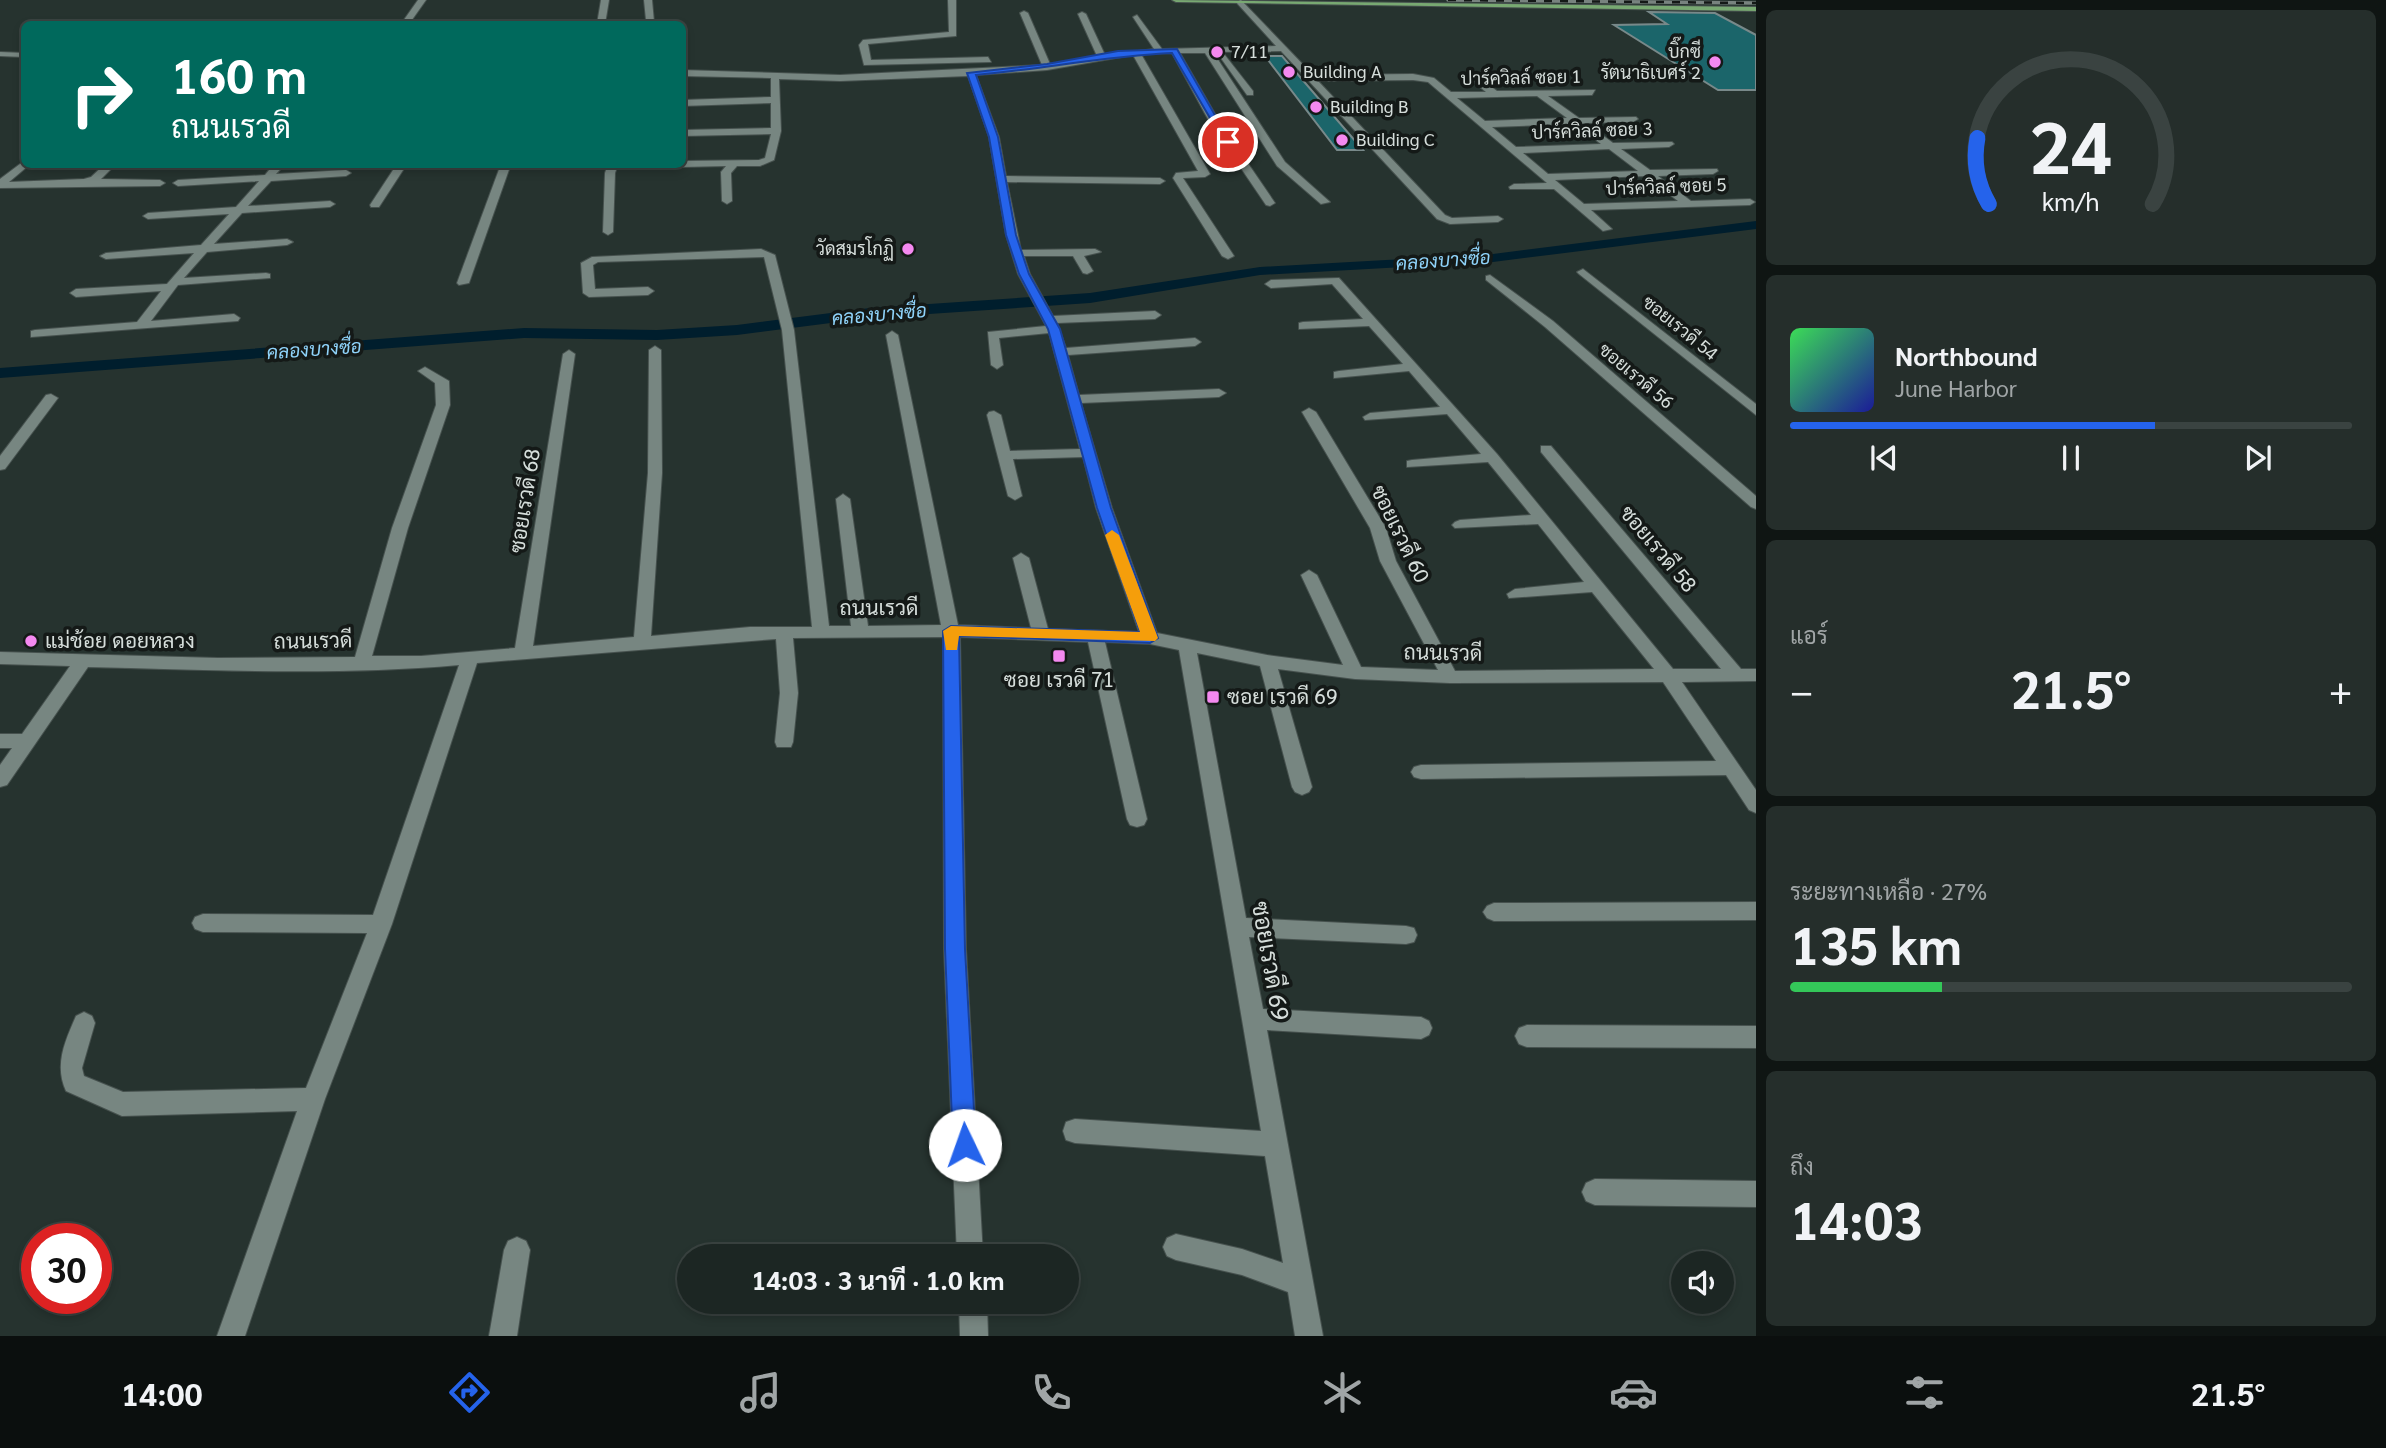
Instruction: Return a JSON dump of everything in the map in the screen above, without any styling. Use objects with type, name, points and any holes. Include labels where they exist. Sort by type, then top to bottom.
[{"type":"main road","points":[[1177,0],[1756,7]]},
{"type":"main road","points":[[1410,0],[1756,7]]},
{"type":"street","points":[[407,21],[422,0]]},
{"type":"street","points":[[602,21],[605,0]]},
{"type":"street","points":[[649,0],[650,21]]},
{"type":"street","points":[[952,0],[953,34],[866,42],[863,45],[867,63],[995,60]]},
{"type":"street","points":[[1240,2],[1441,216],[1450,221],[1498,219]]},
{"type":"street","points":[[1024,13],[1047,67]]},
{"type":"street","points":[[1082,14],[1101,56]]},
{"type":"street","points":[[1138,17],[1158,51]]},
{"type":"street","points":[[686,73],[840,78],[971,73],[1047,67],[1136,52],[1283,48]]},
{"type":"street","points":[[1212,50],[1250,93]]},
{"type":"street","points":[[1212,50],[1280,164],[1325,202]]},
{"type":"street","points":[[1175,51],[1214,121],[1270,203]]},
{"type":"street","points":[[1136,52],[1205,174],[1181,175],[1178,178],[1228,256]]},
{"type":"street","points":[[0,54],[21,55]]},
{"type":"street","points":[[971,73],[994,137],[1000,179],[1017,253],[1052,325],[1076,399],[1116,545],[1150,638]]},
{"type":"street","points":[[686,164],[768,161],[776,131],[775,75]]},
{"type":"street","points":[[1471,75],[1495,94]]},
{"type":"street","points":[[1311,78],[1413,77],[1431,80],[1607,229]]},
{"type":"street","name":"ปาร์ควิลล์ ซอย 1","points":[[1451,95],[1592,92]]},
{"type":"street","points":[[1539,93],[1689,204]]},
{"type":"street","points":[[686,103],[776,100]]},
{"type":"street","points":[[1485,124],[1633,118]]},
{"type":"street","points":[[686,133],[776,131]]},
{"type":"street","name":"ปาร์ควิลล์ ซอย 3","points":[[1515,150],[1669,144]]},
{"type":"street","points":[[727,201],[726,172],[734,164]]},
{"type":"street","points":[[0,184],[21,166]]},
{"type":"street","points":[[85,182],[95,179],[107,168]]},
{"type":"street","points":[[142,324],[172,285],[276,168]]},
{"type":"street","points":[[375,205],[399,168]]},
{"type":"street","points":[[463,283],[505,168]]},
{"type":"street","points":[[608,232],[612,168]]},
{"type":"street","points":[[1548,177],[1713,171]]},
{"type":"street","points":[[178,183],[346,173]]},
{"type":"street","points":[[1000,179],[1160,181]]},
{"type":"street","points":[[0,184],[160,183]]},
{"type":"street","points":[[1514,187],[1558,186]]},
{"type":"street","name":"ปาร์ควิลล์ ซอย 5","points":[[1582,207],[1750,202]]},
{"type":"street","points":[[148,216],[330,204]]},
{"type":"street","points":[[106,256],[287,242]]},
{"type":"street","points":[[648,290],[589,293],[587,263],[596,259],[764,252],[769,255],[788,330],[821,631]]},
{"type":"street","points":[[1077,252],[1087,271]]},
{"type":"street","points":[[1017,253],[1096,252]]},
{"type":"street","name":"ซอยเรวดี 54","points":[[1583,272],[1756,411]]},
{"type":"street","points":[[76,293],[267,276]]},
{"type":"street","name":"ซอยเรวดี 56","points":[[1490,278],[1549,324],[1756,504]]},
{"type":"street","points":[[1271,284],[1335,280],[1492,457],[1667,674],[1754,798]]},
{"type":"street","points":[[997,365],[992,335],[1052,325],[1155,315]]},
{"type":"street","points":[[35,334],[234,318]]},
{"type":"street","points":[[1303,326],[1372,322]]},
{"type":"street","points":[[892,335],[951,631],[955,949],[969,1244]]},
{"type":"street","points":[[1061,352],[1195,342]]},
{"type":"street","points":[[642,640],[655,473],[655,350]]},
{"type":"street","name":"ซอยเรวดี 68","points":[[523,654],[569,354]]},
{"type":"street","points":[[1339,374],[1412,368]]},
{"type":"street","points":[[362,662],[401,528],[443,405],[442,381],[425,371]]},
{"type":"street","points":[[1076,399],[1219,393]]},
{"type":"street","points":[[0,466],[51,398]]},
{"type":"street","points":[[1370,417],[1450,410]]},
{"type":"street","name":"ซอยเรวดี 60","points":[[1309,412],[1378,528],[1388,561],[1450,677]]},
{"type":"street","points":[[994,415],[1015,496]]},
{"type":"street","name":"ซอยเรวดี 58","points":[[1546,449],[1737,676]]},
{"type":"street","points":[[1004,455],[1090,453]]},
{"type":"street","points":[[1412,464],[1492,457]]},
{"type":"street","points":[[843,499],[860,631]]},
{"type":"street","points":[[1460,525],[1542,519]]},
{"type":"street","points":[[1021,558],[1041,635]]},
{"type":"street","points":[[1309,575],[1355,673]]},
{"type":"street","points":[[1515,594],[1596,586]]},
{"type":"street","name":"ถนนเรวดี","points":[[2,661],[83,660],[218,664],[469,660],[642,640],[784,632],[951,631],[1150,638],[1267,661],[1355,673],[1450,677],[1667,674],[1756,676]]},
{"type":"street","points":[[784,632],[789,693],[784,742]]},
{"type":"street","points":[[1095,636],[1137,819]]},
{"type":"street","name":"ซอยเรวดี 69","points":[[1187,644],[1309,1336]]},
{"type":"street","points":[[0,780],[83,660]]},
{"type":"street","points":[[231,1336],[313,1099],[381,924],[469,660]]},
{"type":"street","points":[[1267,661],[1302,788]]},
{"type":"street","points":[[0,741],[27,741]]},
{"type":"street","points":[[1421,772],[1731,768]]},
{"type":"street","points":[[1494,912],[1756,911]]},
{"type":"street","points":[[203,923],[381,924]]},
{"type":"street","points":[[1238,927],[1406,935]]},
{"type":"street","points":[[1254,1019],[1421,1028]]},
{"type":"street","points":[[84,1023],[71,1068],[74,1083],[122,1104],[313,1099]]},
{"type":"street","points":[[1527,1036],[1756,1037]]},
{"type":"street","points":[[1075,1130],[1276,1144]]},
{"type":"street","points":[[1595,1192],[1756,1194]]},
{"type":"street","points":[[1176,1247],[1242,1262],[1301,1285]]},
{"type":"street","points":[[503,1336],[517,1250]]},
{"type":"street","points":[[973,1314],[974,1336]]},
{"type":"building","name":"บิ๊กซี รัตนาธิเบศร์ 2","points":[[1649,12],[1715,13],[1756,35],[1756,90],[1718,90],[1614,25],[1667,24]]},
{"type":"building","points":[[1265,56],[1282,56],[1363,150],[1337,150]]},
{"type":"waterway","name":"คลองบางซื่อ","points":[[0,373],[128,361],[238,356],[524,333],[657,335],[737,330],[870,313],[1090,298],[1260,271],[1493,258],[1756,225]]},
{"type":"railway","points":[[1448,0],[1756,3]]},
{"type":"slow traffic","points":[[951,646],[951,631],[1150,638],[1112,535]]},
{"type":"place","name":"7/11","points":[[1217,52]]},
{"type":"place","name":"บิ๊กซี รัตนาธิเบศร์ 2","points":[[1715,62]]},
{"type":"place","name":"Building A","points":[[1289,72]]},
{"type":"place","name":"Building B","points":[[1316,107]]},
{"type":"place","name":"Building C","points":[[1342,140]]},
{"type":"place","name":"วัดสมรโกฏิ","points":[[908,249]]},
{"type":"place","name":"แม่ช้อย ดอยหลวง","points":[[31,641]]},
{"type":"place","name":"ซอย เรวดี 71","points":[[1059,656]]},
{"type":"place","name":"ซอย เรวดี 69","points":[[1213,697]]},
{"type":"route","points":[[965,1145],[955,949],[951,631],[1150,638],[1104,508],[1076,399],[1054,329],[1024,274],[1011,235],[994,137],[971,73],[1047,67],[1118,53],[1175,51],[1228,142]]}]
